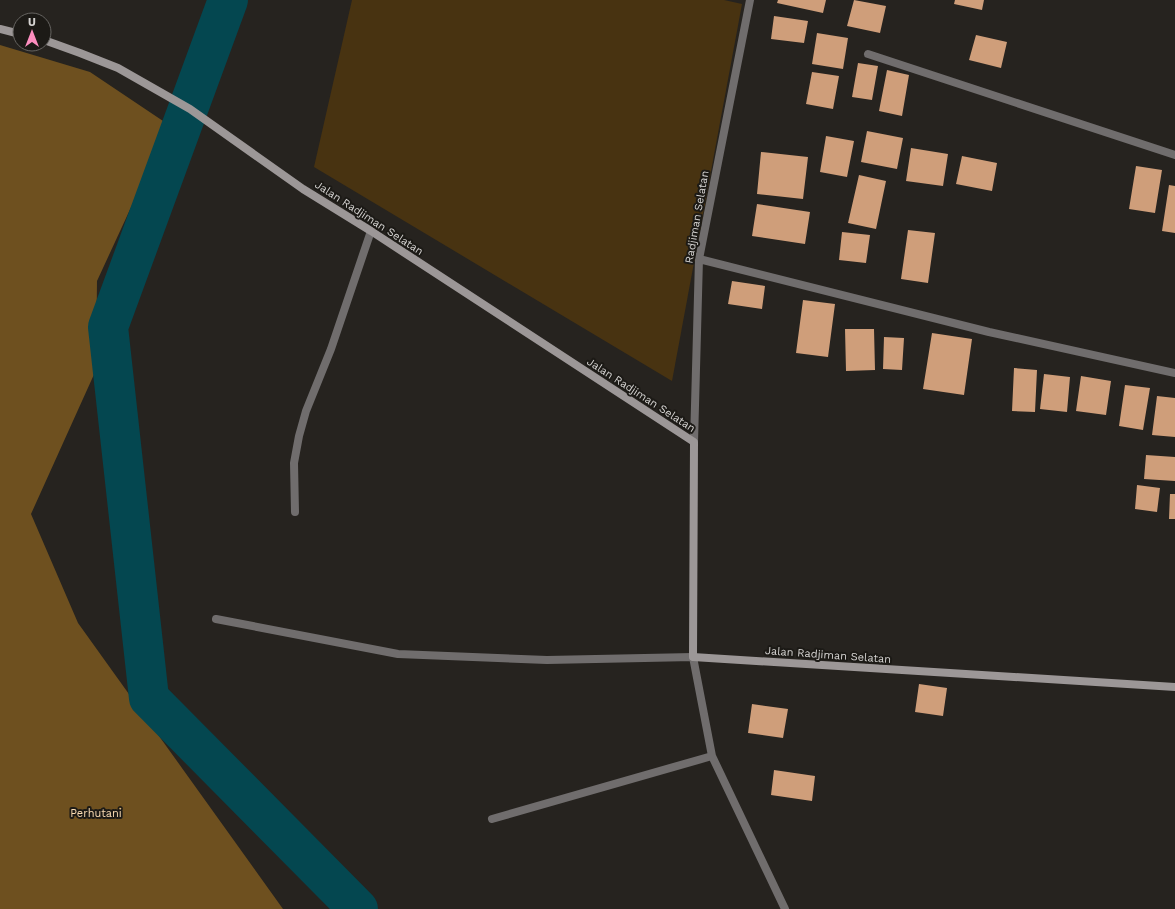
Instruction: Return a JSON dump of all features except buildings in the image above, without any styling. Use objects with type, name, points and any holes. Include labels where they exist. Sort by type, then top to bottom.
[{"type":"street","name":"Radjiman Selatan","points":[[694,442],[699,259],[750,0]]},
{"type":"street","points":[[0,29],[12,32]]},
{"type":"street","name":"Jalan Radjiman Selatan","points":[[52,43],[118,68],[190,109],[303,189],[694,442],[693,657],[1175,687]]},
{"type":"street","points":[[868,54],[1175,155]]},
{"type":"street","points":[[295,512],[294,464],[299,436],[306,411],[331,349],[370,231]]},
{"type":"street","points":[[699,259],[989,332],[1175,373]]},
{"type":"street","points":[[216,619],[398,654],[547,660],[693,657],[712,756],[785,909]]},
{"type":"street","points":[[492,819],[712,756]]},
{"type":"shaded area","points":[[352,0],[724,0],[742,4],[672,381],[314,167]]},
{"type":"green space","name":"Perhutani","points":[[0,45],[12,49],[12,52],[23,52],[90,72],[169,125],[97,281],[96,370],[31,514],[78,623],[283,909],[0,909]]},
{"type":"waterway","points":[[228,0],[108,327],[149,698],[358,909]]}]
